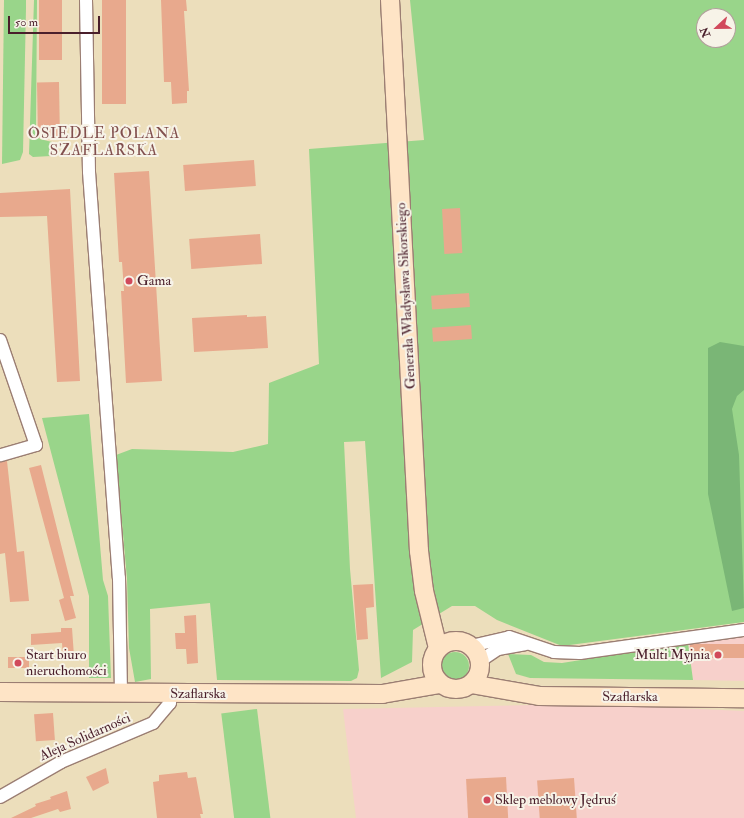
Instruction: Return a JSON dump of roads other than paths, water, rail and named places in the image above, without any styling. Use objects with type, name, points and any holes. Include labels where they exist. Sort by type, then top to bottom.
[{"type":"street","points":[[86,0],[88,172],[119,578],[122,693]]},
{"type":"street","name":"Generała Władysława Sikorskiego","points":[[390,0],[419,551],[424,591],[446,645]]},
{"type":"street","points":[[0,340],[36,445],[0,455]]},
{"type":"street","points":[[530,643],[498,649],[477,658],[446,645],[431,665],[440,684],[453,689],[471,684],[477,658],[502,637],[530,643],[554,652],[580,653],[744,630]]},
{"type":"street","name":"Szaflarska","points":[[477,658],[517,693]]},
{"type":"street","name":"Szaflarska","points":[[396,691],[431,665]]},
{"type":"street","name":"Szaflarska","points":[[0,692],[312,695],[382,694],[440,684]]},
{"type":"street","name":"Szaflarska","points":[[471,684],[539,696],[744,698]]},
{"type":"street","name":"Aleja Solidarności","points":[[0,797],[61,762],[153,723],[170,703],[170,694]]},
{"type":"place","name":"Gama","points":[[129,281]]},
{"type":"place","name":"Multi Myjnia","points":[[718,655]]},
{"type":"place","name":"Start biuro nieruchomości","points":[[18,663]]},
{"type":"place","name":"Sklep meblowy Jędruś","points":[[487,800]]},
{"type":"district","name":"OSIEDLE POLANA SZAFLARSKA","points":[[104,142]]}]
